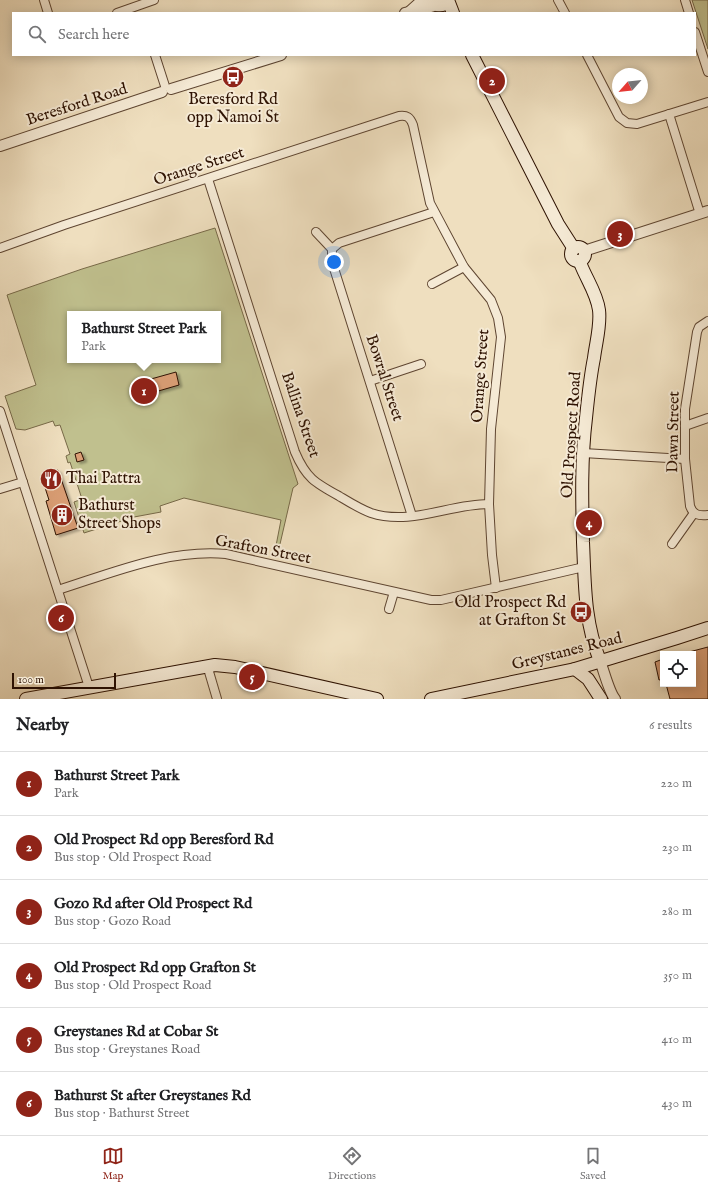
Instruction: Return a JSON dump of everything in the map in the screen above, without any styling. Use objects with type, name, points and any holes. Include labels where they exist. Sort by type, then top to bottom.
[{"type":"main road","points":[[440,3],[452,12]]},
{"type":"main road","name":"Old Prospect Road","points":[[473,56],[558,224],[579,254],[584,273],[596,297],[600,315],[586,419],[583,454],[582,513],[584,567],[589,624],[600,661]]},
{"type":"main road","name":"Greystanes Road","points":[[431,699],[575,668],[708,628]]},
{"type":"main road","points":[[26,699],[207,665],[235,667],[377,699]]},
{"type":"main road","points":[[575,668],[609,698]]},
{"type":"street","points":[[44,0],[48,12]]},
{"type":"street","points":[[122,12],[139,9],[154,0]]},
{"type":"street","points":[[558,0],[564,12]]},
{"type":"street","points":[[685,0],[689,12]]},
{"type":"street","points":[[407,12],[421,10],[440,3]]},
{"type":"street","points":[[696,35],[708,72]]},
{"type":"street","points":[[155,56],[166,89]]},
{"type":"street","name":"Beresford Road","points":[[0,146],[166,89],[278,56]]},
{"type":"street","points":[[588,56],[626,126],[708,102]]},
{"type":"street","points":[[579,254],[704,213],[669,114]]},
{"type":"street","name":"Orange Street","points":[[0,248],[64,225],[399,116],[409,115],[413,125],[428,197],[434,212],[464,267],[491,300],[498,318],[501,338],[491,429],[489,504],[492,555],[496,588]]},
{"type":"street","name":"Ballina Street","points":[[208,179],[296,452],[305,471],[312,480],[367,511],[389,517],[412,516],[479,504],[489,504]]},
{"type":"street","points":[[316,232],[332,249],[339,243],[434,212]]},
{"type":"street","name":"Bowral Street","points":[[332,249],[332,262],[412,516]]},
{"type":"street","points":[[432,284],[464,267]]},
{"type":"street","name":"Dawn Street","points":[[694,514],[688,500],[685,459],[685,409],[697,325],[708,321]]},
{"type":"street","points":[[370,381],[421,364]]},
{"type":"street","points":[[0,411],[89,687]]},
{"type":"street","points":[[685,426],[708,418]]},
{"type":"street","points":[[583,454],[685,459]]},
{"type":"street","points":[[0,489],[23,482]]},
{"type":"street","points":[[672,544],[694,514],[708,515]]},
{"type":"street","name":"Grafton Street","points":[[58,590],[156,560],[184,555],[208,553],[226,554],[431,600],[441,600],[584,567]]},
{"type":"street","points":[[389,609],[394,592]]},
{"type":"street","points":[[600,661],[606,675],[609,698]]},
{"type":"street","points":[[207,665],[217,699]]},
{"type":"green space","points":[[692,0],[708,0],[708,49],[696,12]]},
{"type":"green space","points":[[215,228],[298,484],[293,488],[277,557],[274,556],[281,520],[184,498],[160,506],[161,512],[134,517],[84,533],[74,502],[82,499],[70,462],[68,463],[66,456],[70,454],[60,425],[55,426],[53,421],[25,430],[16,429],[5,396],[36,385],[7,295],[82,269]]},
{"type":"building","points":[[176,372],[179,385],[155,392],[151,379]]},
{"type":"building","points":[[81,452],[84,460],[77,462],[75,454]]},
{"type":"building","name":"Bathurst Street Shops","points":[[58,470],[78,528],[56,535],[46,501],[49,500],[41,475]]},
{"type":"building","points":[[708,647],[708,699],[670,699],[667,687],[696,687],[696,651],[693,651]]},
{"type":"building","points":[[660,660],[660,680],[659,680],[655,662]]},
{"type":"place","name":"Beresford Rd opp Namoi St","points":[[233,77]]},
{"type":"place","name":"Old Prospect Rd opp Beresford Rd","points":[[492,81]]},
{"type":"place","name":"Gozo Rd after Old Prospect Rd","points":[[620,234]]},
{"type":"place","name":"Bathurst Street Park","points":[[144,391]]},
{"type":"place","name":"Thai Pattra","points":[[51,479]]},
{"type":"place","name":"Bathurst Street Shops","points":[[62,515]]},
{"type":"place","name":"Old Prospect Rd opp Grafton St","points":[[589,523]]},
{"type":"place","name":"Old Prospect Rd at Grafton St","points":[[581,612]]},
{"type":"place","name":"Bathurst St after Greystanes Rd","points":[[61,618]]},
{"type":"place","name":"Greystanes Rd at Cobar St","points":[[252,677]]}]
